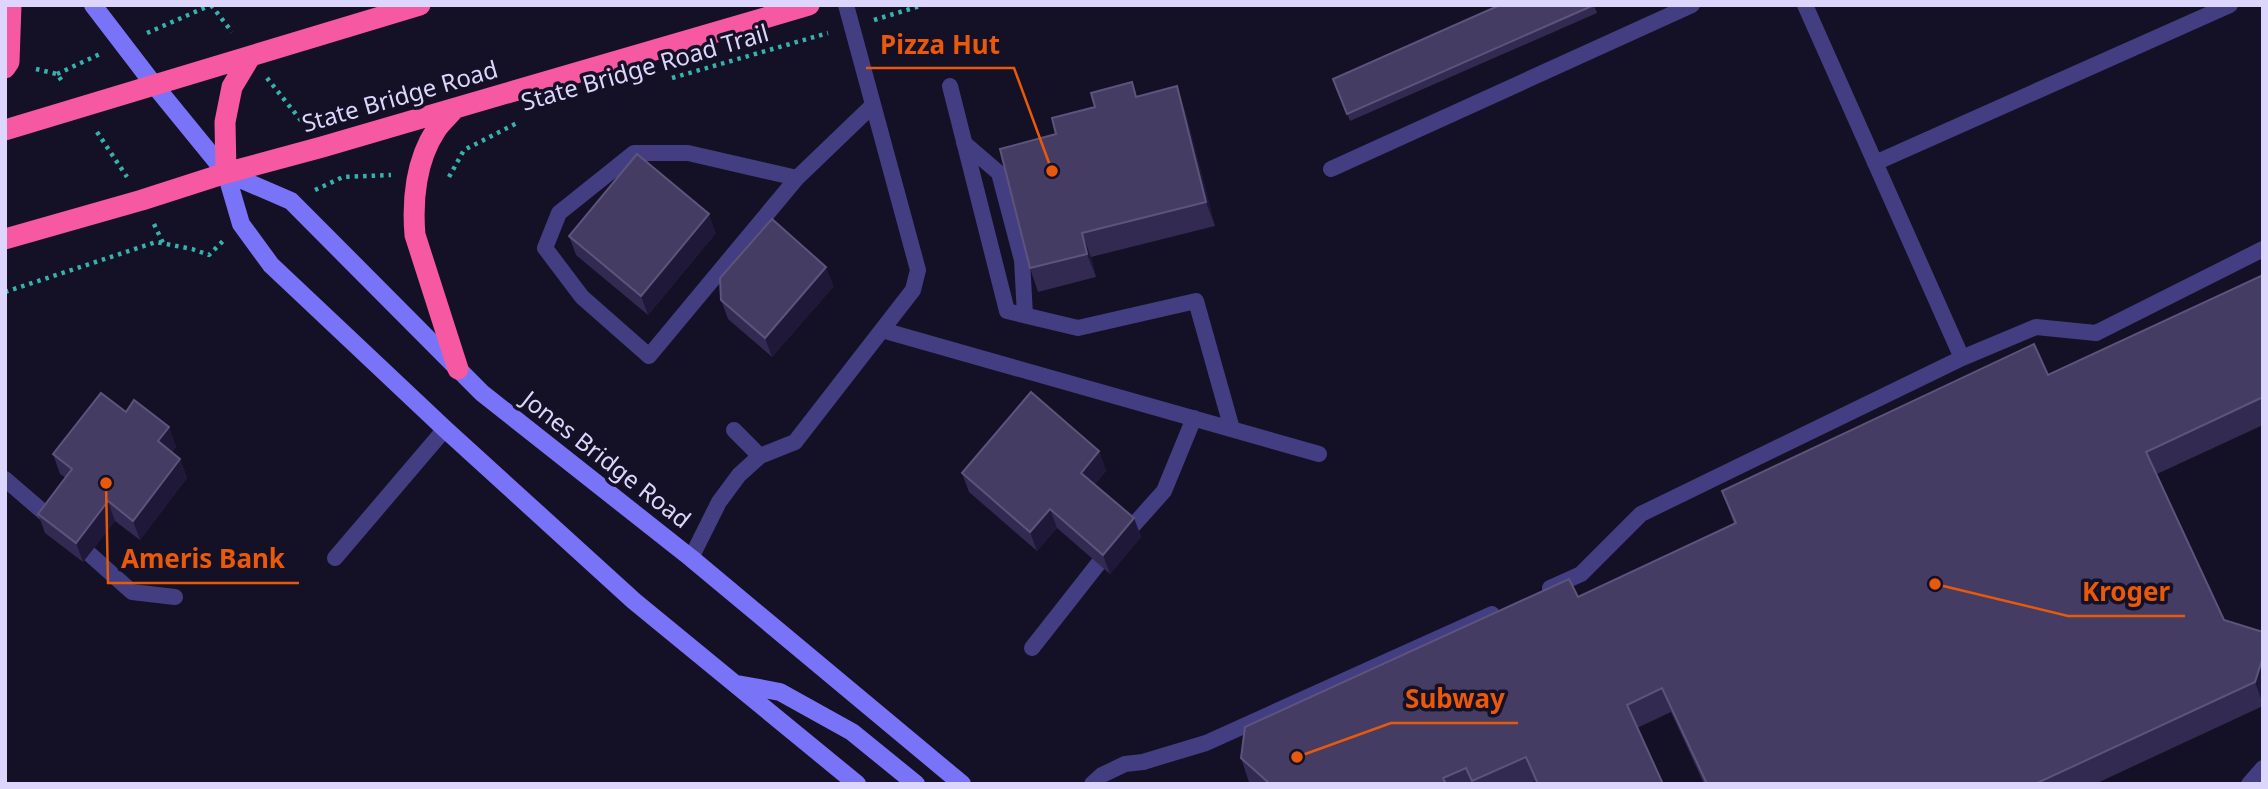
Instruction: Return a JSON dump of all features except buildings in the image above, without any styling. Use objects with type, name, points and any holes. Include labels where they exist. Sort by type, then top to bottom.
[{"type":"highway","points":[[7,65],[10,5]]},
{"type":"highway","points":[[5,130],[420,5]]},
{"type":"highway","name":"State Bridge Road","points":[[5,239],[809,5]]},
{"type":"highway","points":[[226,173],[225,122],[232,87],[250,57]]},
{"type":"highway","points":[[455,109],[436,130],[427,150],[416,180],[413,212],[415,235],[458,369]]},
{"type":"main road","name":"Jones Bridge Road","points":[[93,5],[226,173],[241,224],[271,265],[444,429],[634,601],[857,784]]},
{"type":"main road","name":"Jones Bridge Road","points":[[226,173],[291,201],[482,393],[691,558],[962,784]]},
{"type":"main road","points":[[734,683],[780,692],[852,732],[916,784]]},
{"type":"lane","points":[[691,558],[719,502],[739,475],[760,456],[795,442],[913,290],[918,270],[846,5]]},
{"type":"lane","points":[[1331,169],[1692,5]]},
{"type":"lane","points":[[1805,5],[1962,358]]},
{"type":"lane","points":[[1875,163],[2230,5]]},
{"type":"lane","points":[[950,86],[1007,311],[1079,328],[1196,300],[1232,429]]},
{"type":"lane","points":[[797,178],[688,153],[634,153],[559,213],[545,248],[582,296],[649,356],[797,178],[873,106]]},
{"type":"lane","points":[[964,143],[999,173],[1022,260],[1025,316]]},
{"type":"lane","points":[[1540,593],[1581,574],[1641,514],[1962,358],[2036,327],[2096,333],[2263,249]]},
{"type":"lane","points":[[882,330],[1319,454]]},
{"type":"lane","points":[[1131,528],[1164,491],[1194,418]]},
{"type":"lane","points":[[335,558],[444,429]]},
{"type":"lane","points":[[734,430],[760,456]]},
{"type":"lane","points":[[5,478],[132,592],[175,597]]},
{"type":"lane","points":[[1031,648],[1098,564]]},
{"type":"lane","points":[[1092,784],[1101,775],[1125,764],[1143,762],[1206,743],[1506,608]]},
{"type":"lane","points":[[2249,784],[2263,768]]},
{"type":"path","points":[[211,5],[344,177]]},
{"type":"path","name":"State Bridge Road Trail","points":[[666,79],[923,5]]},
{"type":"path","points":[[7,65],[57,74],[142,200],[163,243]]},
{"type":"path","name":"State Bridge Road Trail","points":[[447,180],[464,150],[520,121]]},
{"type":"path","points":[[5,292],[156,242],[209,254]]},
{"type":"place","name":"Pizza Hut","points":[[1052,171]]},
{"type":"place","name":"Ameris Bank","points":[[106,483]]},
{"type":"place","name":"Kroger","points":[[1935,584]]},
{"type":"place","name":"Subway","points":[[1297,757]]}]
